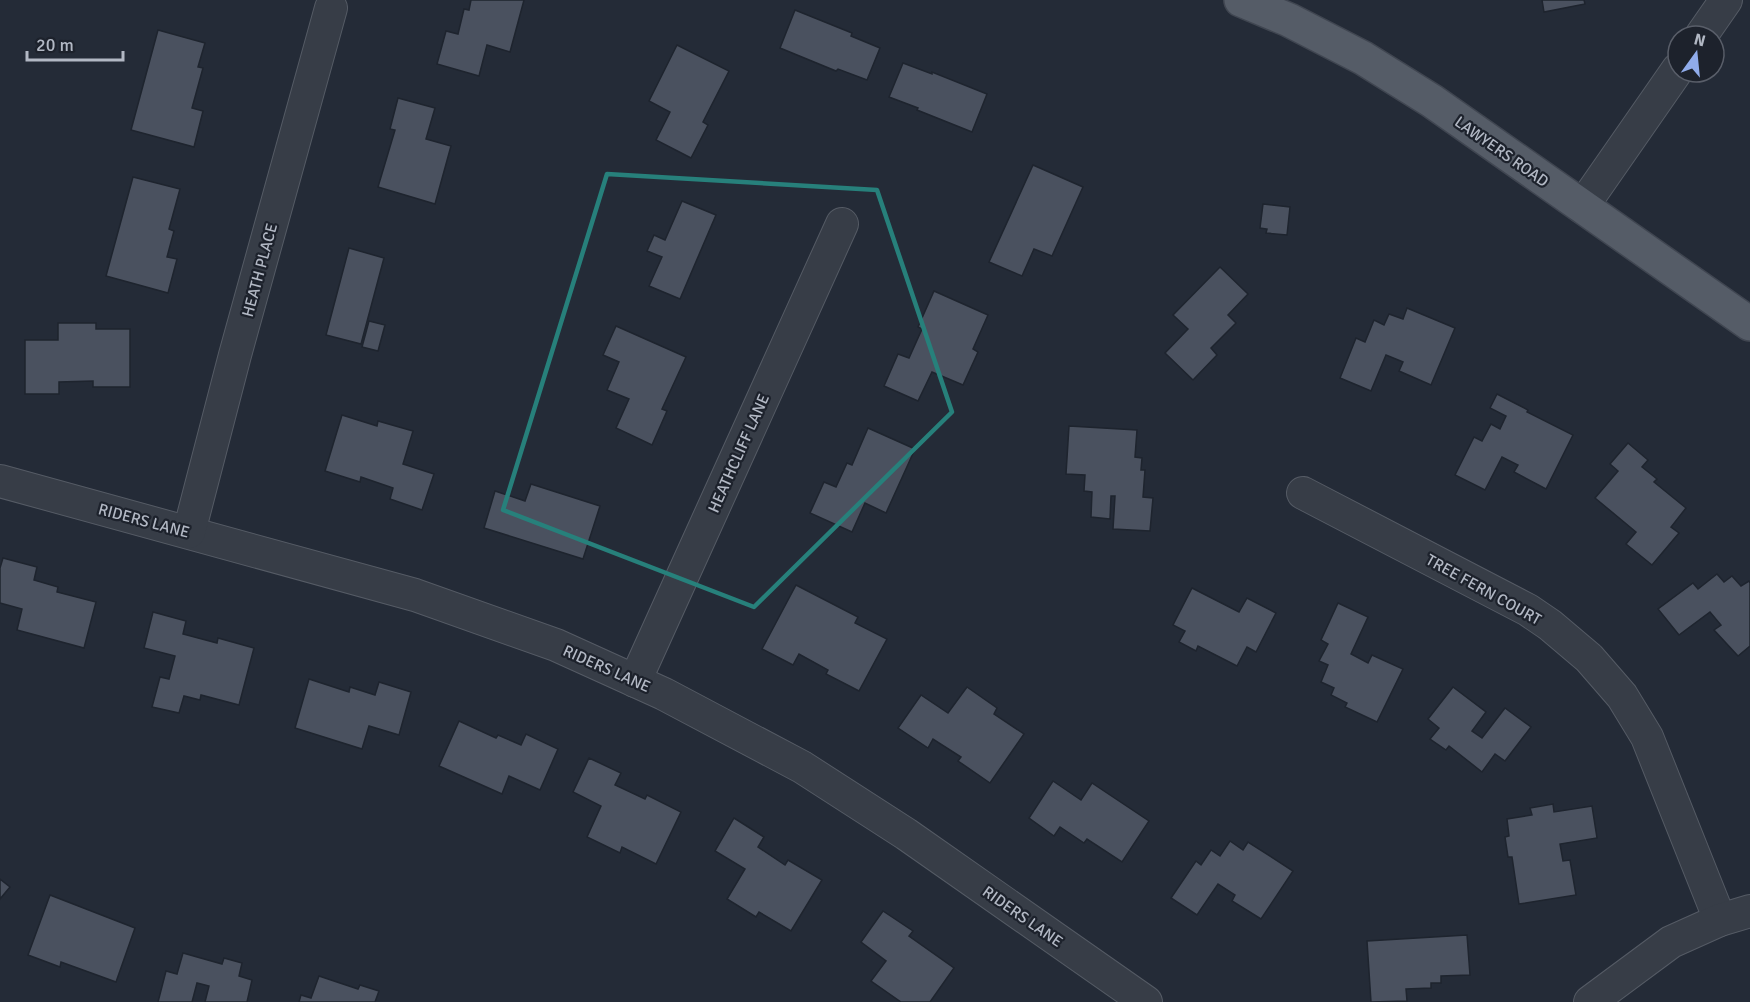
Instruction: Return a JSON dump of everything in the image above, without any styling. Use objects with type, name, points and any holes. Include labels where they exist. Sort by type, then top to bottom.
[{"type":"main road","name":"LAWYERS ROAD","points":[[1241,0],[1289,20],[1363,58],[1432,101],[1750,324]]},
{"type":"street","points":[[1709,24],[1726,0]]},
{"type":"street","name":"HEATH PLACE","points":[[189,532],[235,355],[331,8]]},
{"type":"street","points":[[1582,207],[1668,84]]},
{"type":"street","name":"HEATHCLIFF LANE","points":[[634,681],[842,224]]},
{"type":"street","name":"RIDERS LANE","points":[[0,481],[415,595],[555,645],[664,694],[802,767],[906,834],[1146,1002]]},
{"type":"street","name":"TREE FERN COURT","points":[[1303,493],[1528,610],[1550,625],[1589,658],[1622,696],[1647,737],[1720,920]]},
{"type":"street","points":[[1590,1002],[1671,942],[1720,920],[1750,911]]},
{"type":"highlighted area","points":[[607,174],[877,190],[952,412],[754,607],[503,510]]},
{"type":"building","points":[[471,0],[524,0],[510,52],[487,45],[479,76],[437,64],[446,31],[458,34],[464,9],[469,10]]},
{"type":"building","points":[[1542,0],[1584,0],[1585,4],[1544,12]]},
{"type":"building","points":[[795,10],[852,33],[851,36],[880,48],[867,80],[838,69],[836,71],[780,48]]},
{"type":"building","points":[[158,30],[205,43],[198,67],[203,68],[192,108],[203,111],[194,147],[131,130]]},
{"type":"building","points":[[677,45],[729,71],[703,122],[708,125],[691,158],[656,140],[670,112],[649,101]]},
{"type":"building","points":[[903,63],[987,94],[972,132],[889,97]]},
{"type":"building","points":[[398,98],[435,108],[426,139],[451,146],[435,204],[378,187],[395,130],[390,129]]},
{"type":"building","points":[[1033,165],[1083,187],[1052,256],[1034,249],[1022,276],[989,262]]},
{"type":"building","points":[[133,177],[180,189],[169,229],[174,231],[167,257],[177,259],[168,293],[106,276]]},
{"type":"building","points":[[682,201],[716,215],[680,299],[649,286],[662,257],[647,251],[654,235],[665,240]]},
{"type":"building","points":[[1263,204],[1290,207],[1287,235],[1266,233],[1267,229],[1260,228]]},
{"type":"building","points":[[349,248],[384,258],[361,344],[326,335]]},
{"type":"building","points":[[1220,267],[1248,294],[1228,315],[1236,323],[1211,348],[1217,355],[1193,380],[1165,353],[1188,329],[1173,315]]},
{"type":"building","points":[[934,291],[988,315],[973,349],[978,352],[963,385],[932,372],[918,401],[884,386],[898,354],[909,358],[922,329],[918,327]]},
{"type":"building","points":[[1407,308],[1455,328],[1431,385],[1399,371],[1403,362],[1386,355],[1371,391],[1340,378],[1356,338],[1365,342],[1374,320],[1384,325],[1389,314],[1403,319]]},
{"type":"building","points":[[369,321],[385,325],[378,351],[362,347]]},
{"type":"building","points":[[58,323],[96,323],[96,329],[130,329],[130,387],[93,387],[93,381],[59,382],[59,394],[25,394],[25,340],[58,340]]},
{"type":"building","points":[[616,326],[686,357],[662,409],[667,411],[652,445],[616,428],[629,399],[607,390],[619,362],[603,355]]},
{"type":"building","points":[[1497,394],[1573,435],[1546,489],[1514,472],[1518,465],[1502,457],[1485,490],[1455,475],[1474,437],[1482,441],[1491,424],[1500,429],[1506,416],[1490,408]]},
{"type":"building","points":[[342,415],[377,426],[378,421],[413,431],[403,464],[434,474],[422,510],[390,499],[393,488],[361,477],[360,482],[325,471]]},
{"type":"building","points":[[1069,426],[1137,430],[1135,457],[1142,458],[1141,470],[1145,470],[1143,497],[1153,498],[1150,531],[1113,529],[1115,496],[1111,496],[1110,519],[1091,517],[1092,492],[1084,491],[1085,475],[1066,474]]},
{"type":"building","points":[[868,428],[915,449],[886,513],[865,503],[852,532],[810,513],[824,482],[836,487],[847,463],[852,465]]},
{"type":"building","points":[[1628,443],[1648,460],[1642,467],[1657,479],[1654,482],[1686,508],[1671,527],[1679,533],[1652,565],[1626,544],[1636,532],[1595,498],[1618,471],[1610,464]]},
{"type":"building","points":[[531,484],[600,506],[583,559],[484,528],[495,491],[525,501]]},
{"type":"building","points":[[3,558],[37,567],[34,580],[58,587],[57,592],[96,602],[84,648],[17,630],[22,609],[0,603],[0,568]]},
{"type":"building","points":[[1717,574],[1724,582],[1732,576],[1741,586],[1749,581],[1750,583],[1750,646],[1738,656],[1714,630],[1721,625],[1710,612],[1679,635],[1658,609],[1693,583],[1698,589]]},
{"type":"building","points":[[796,585],[858,617],[855,623],[887,639],[859,691],[826,674],[828,670],[799,654],[793,665],[762,649]]},
{"type":"building","points":[[1192,588],[1239,612],[1247,598],[1276,613],[1256,652],[1247,647],[1237,666],[1198,646],[1196,651],[1179,642],[1185,631],[1173,625]]},
{"type":"building","points":[[1338,603],[1368,617],[1351,654],[1368,663],[1372,655],[1403,669],[1377,722],[1345,707],[1347,703],[1331,695],[1334,688],[1321,682],[1328,665],[1319,661],[1328,644],[1321,640]]},
{"type":"building","points":[[153,612],[186,621],[183,634],[217,643],[218,638],[254,648],[239,705],[201,695],[200,700],[184,696],[179,713],[152,707],[160,677],[169,679],[175,656],[144,648]]},
{"type":"building","points":[[309,679],[349,692],[350,687],[375,695],[379,682],[411,692],[399,735],[369,726],[362,749],[295,728]]},
{"type":"building","points":[[967,687],[997,708],[994,714],[1024,734],[990,783],[958,761],[961,757],[933,739],[928,748],[898,728],[921,695],[948,713]]},
{"type":"building","points":[[1453,687],[1486,712],[1472,731],[1482,738],[1505,708],[1531,727],[1505,761],[1495,754],[1482,772],[1449,746],[1446,750],[1430,739],[1439,728],[1428,719]]},
{"type":"building","points":[[459,721],[496,738],[498,735],[521,745],[526,734],[558,749],[540,790],[509,776],[502,794],[439,766]]},
{"type":"building","points":[[589,758],[621,773],[615,785],[645,799],[647,795],[681,812],[656,864],[622,847],[620,853],[587,837],[601,806],[573,792]]},
{"type":"building","points":[[1053,781],[1081,800],[1092,783],[1149,821],[1122,862],[1087,839],[1084,843],[1060,827],[1054,836],[1029,818]]},
{"type":"building","points":[[1553,804],[1554,812],[1592,806],[1597,838],[1560,844],[1563,861],[1570,860],[1576,895],[1519,904],[1512,857],[1508,857],[1505,837],[1509,836],[1507,819],[1532,815],[1530,808]]},
{"type":"building","points":[[734,818],[764,837],[758,847],[785,865],[788,860],[822,880],[791,931],[759,912],[756,917],[727,899],[745,869],[715,851]]},
{"type":"building","points":[[1230,841],[1243,850],[1248,842],[1293,871],[1261,919],[1232,901],[1235,895],[1218,884],[1197,915],[1171,898],[1196,861],[1201,865],[1211,850],[1220,856]]},
{"type":"building","points":[[0,879],[10,887],[0,899]]},
{"type":"building","points":[[50,895],[135,928],[116,982],[61,962],[60,967],[28,955]]},
{"type":"building","points":[[883,911],[913,931],[909,936],[954,968],[930,1002],[901,1002],[871,981],[886,961],[861,942]]},
{"type":"building","points":[[1467,935],[1470,975],[1441,976],[1441,983],[1431,983],[1431,988],[1406,989],[1407,1001],[1371,1002],[1367,941]]},
{"type":"building","points":[[183,953],[222,964],[224,958],[242,963],[239,976],[252,980],[247,1002],[205,1002],[209,986],[197,983],[192,1002],[158,1002],[166,971],[177,974]]},
{"type":"building","points":[[319,976],[358,989],[360,985],[379,991],[375,1002],[299,1002],[301,995],[311,998]]}]
